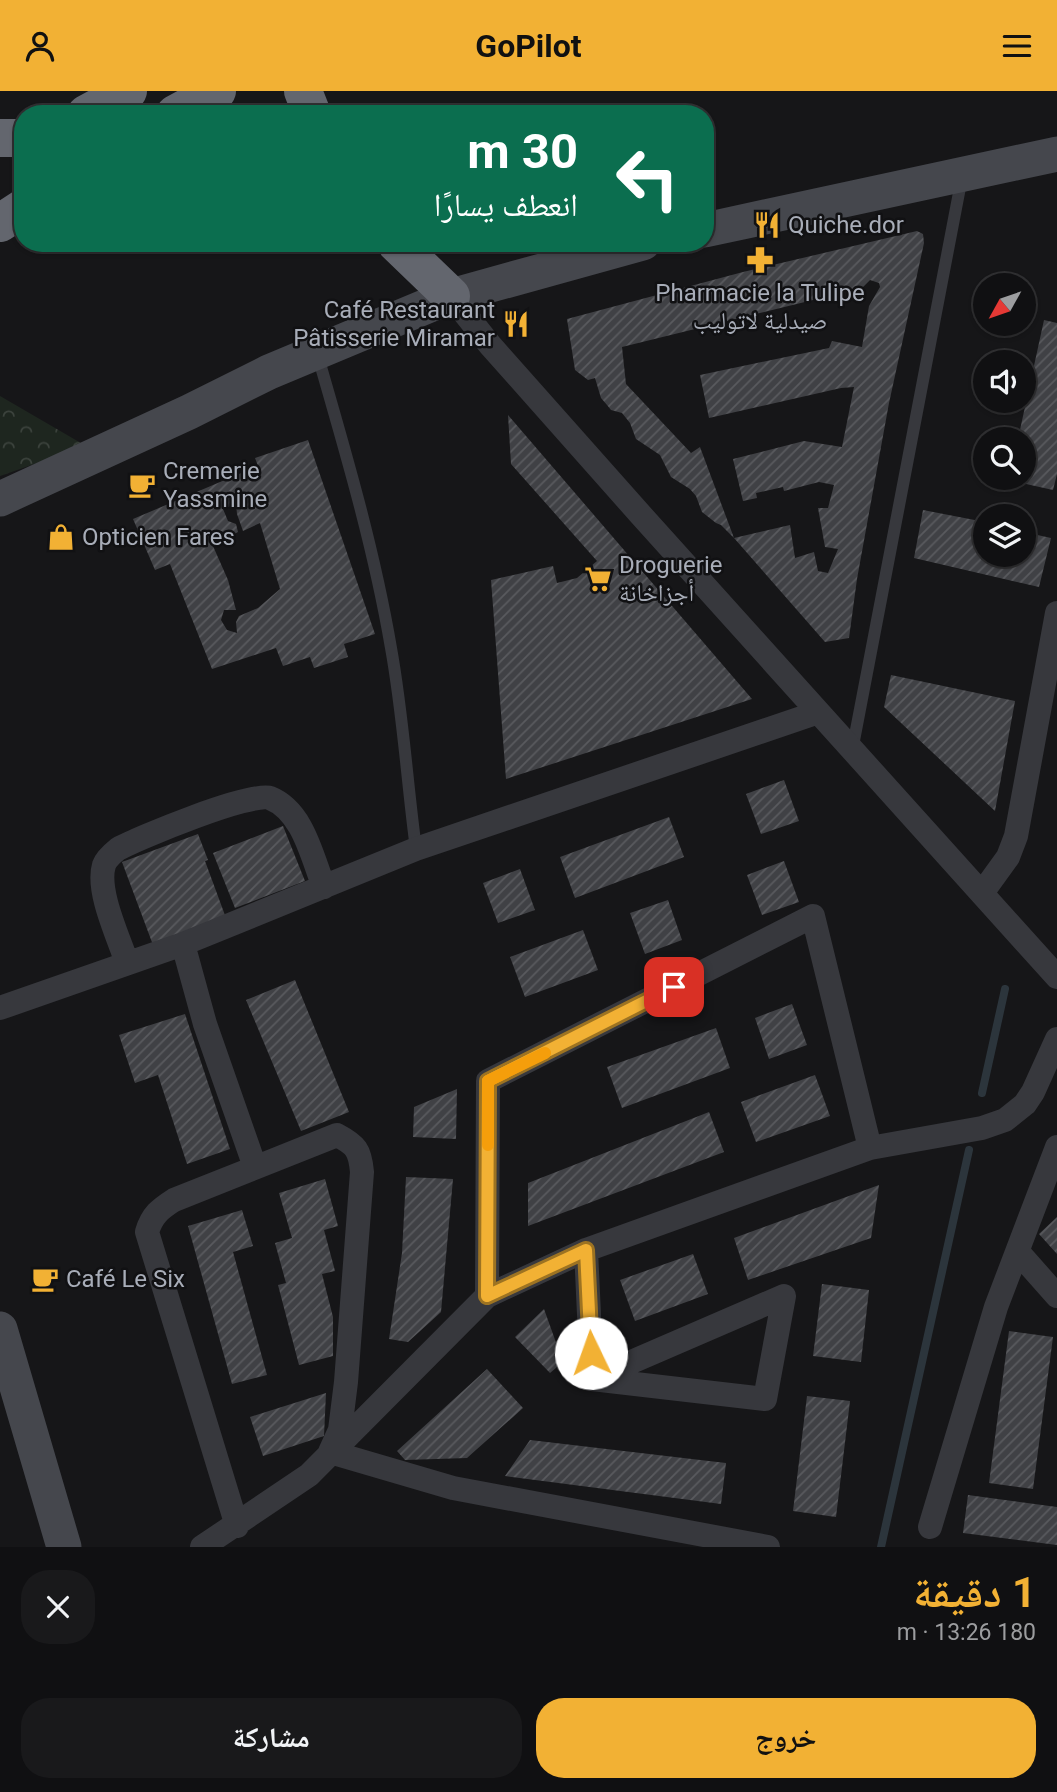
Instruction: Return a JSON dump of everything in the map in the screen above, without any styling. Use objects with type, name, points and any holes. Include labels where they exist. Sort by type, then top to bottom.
[{"type":"highway","points":[[102,105],[128,91]]},
{"type":"highway","points":[[191,105],[217,91]]},
{"type":"highway","points":[[405,252],[451,296]]},
{"type":"highway","points":[[415,252],[451,296]]},
{"type":"street","points":[[714,228],[1057,154]]},
{"type":"street","points":[[0,499],[316,351],[451,296],[610,252]]},
{"type":"street","points":[[451,296],[490,345],[816,713],[1057,977]]},
{"type":"street","points":[[982,893],[1008,857],[1016,836],[1057,613]]},
{"type":"street","points":[[0,1008],[183,944],[415,849],[816,713]]},
{"type":"street","points":[[127,963],[103,892],[102,875],[105,862],[116,851],[162,830],[240,801],[267,796],[282,804],[297,820],[324,887]]},
{"type":"street","points":[[487,1296],[488,1081],[813,916],[870,1147]]},
{"type":"street","points":[[183,944],[205,1024],[255,1167]]},
{"type":"street","points":[[202,1547],[237,1526],[309,1475],[487,1296],[586,1250],[870,1147],[982,1128],[1005,1120],[1025,1104],[1033,1093],[1057,1038]]},
{"type":"street","points":[[237,1526],[147,1232],[152,1218],[160,1208],[174,1199],[337,1135],[351,1142],[360,1154],[362,1172],[346,1383],[340,1430],[330,1453]]},
{"type":"street","points":[[930,1527],[996,1307],[1057,1147]]},
{"type":"street","points":[[586,1250],[592,1379]]},
{"type":"street","points":[[1018,1252],[1057,1296]]},
{"type":"street","points":[[783,1296],[765,1399],[592,1379],[771,1301],[783,1296]]},
{"type":"street","points":[[0,1329],[64,1547]]},
{"type":"street","points":[[330,1453],[453,1488],[768,1547]]},
{"type":"lane","points":[[852,751],[962,175]]},
{"type":"lane","points":[[316,351],[354,482],[389,637],[415,849]]},
{"type":"green space","points":[[0,396],[86,446],[0,476]]},
{"type":"building","points":[[917,231],[923,234],[924,243],[889,403],[849,638],[825,642],[734,538],[702,512],[696,496],[671,477],[660,455],[636,439],[630,423],[622,413],[611,410],[601,398],[595,378],[588,380],[575,370],[567,319],[743,272]],"holes":[[[870,280],[879,283],[880,287],[869,306],[862,347],[832,341],[829,348],[700,375],[709,418],[854,387],[842,447],[804,441],[733,459],[743,501],[757,498],[756,493],[783,487],[784,491],[819,482],[834,485],[828,508],[818,508],[825,547],[838,549],[828,573],[818,571],[814,552],[795,558],[790,525],[734,538],[700,447],[691,453],[626,384],[622,347],[862,288]]]},
{"type":"building","points":[[1044,320],[1057,323],[1057,474],[1053,490],[1036,486],[1036,427],[1021,427],[1024,413],[1036,413],[1036,357]]},
{"type":"building","points":[[508,415],[752,699],[506,779],[491,580],[553,566],[557,583],[577,578],[597,561],[511,464]]},
{"type":"building","points":[[308,440],[375,634],[344,644],[348,657],[314,668],[310,657],[283,666],[276,648],[212,669],[170,564],[155,570],[133,519],[258,466],[255,458]],"holes":[[[236,504],[243,531],[260,523],[280,589],[258,608],[239,616],[236,622],[237,633],[227,630],[221,620],[224,610],[236,610],[228,580],[209,537],[222,531],[227,538],[238,532],[236,524],[228,521],[223,509]]]},
{"type":"building","points":[[923,510],[973,520],[973,567],[1036,567],[1036,535],[1051,538],[1039,587],[914,558]]},
{"type":"building","points":[[891,675],[1015,701],[995,811],[884,707]]},
{"type":"building","points":[[784,780],[799,821],[761,834],[746,794]]},
{"type":"building","points":[[669,817],[684,857],[575,898],[560,857]]},
{"type":"building","points":[[283,826],[305,881],[235,908],[213,853]]},
{"type":"building","points":[[198,834],[226,918],[153,945],[122,862]]},
{"type":"building","points":[[784,861],[799,902],[762,915],[747,875]]},
{"type":"building","points":[[520,869],[535,910],[498,923],[483,883]]},
{"type":"building","points":[[668,900],[682,940],[645,954],[630,913]]},
{"type":"building","points":[[583,930],[598,970],[525,997],[510,957]]},
{"type":"building","points":[[295,980],[349,1112],[301,1131],[246,1000]]},
{"type":"building","points":[[792,1004],[807,1045],[769,1059],[755,1018]]},
{"type":"building","points":[[185,1014],[230,1149],[187,1164],[158,1075],[135,1083],[119,1035]]},
{"type":"building","points":[[716,1028],[730,1068],[622,1108],[607,1067]]},
{"type":"building","points":[[815,1075],[830,1116],[756,1142],[741,1102]]},
{"type":"building","points":[[457,1089],[456,1139],[413,1137],[414,1107]]},
{"type":"building","points":[[709,1112],[724,1152],[528,1226],[528,1183]]},
{"type":"building","points":[[406,1177],[453,1179],[441,1312],[408,1342],[389,1339],[402,1253]]},
{"type":"building","points":[[325,1179],[338,1226],[324,1230],[335,1271],[322,1274],[333,1317],[333,1356],[299,1365],[278,1285],[286,1283],[275,1243],[292,1238],[279,1193]]},
{"type":"building","points":[[879,1185],[871,1238],[748,1280],[734,1238]]},
{"type":"building","points":[[242,1210],[253,1246],[233,1252],[267,1375],[232,1384],[188,1226]]},
{"type":"building","points":[[1057,1217],[1057,1254],[1039,1234]]},
{"type":"building","points":[[693,1254],[708,1294],[635,1321],[620,1280]]},
{"type":"building","points":[[822,1284],[869,1290],[861,1362],[813,1356]]},
{"type":"building","points":[[544,1309],[563,1362],[550,1373],[515,1337]]},
{"type":"building","points":[[1009,1331],[1053,1337],[1033,1489],[989,1483]]},
{"type":"building","points":[[487,1369],[523,1408],[467,1458],[405,1460],[397,1451]]},
{"type":"building","points":[[326,1393],[324,1436],[263,1456],[250,1417]]},
{"type":"building","points":[[807,1396],[850,1401],[836,1517],[793,1511]]},
{"type":"building","points":[[530,1440],[726,1463],[721,1504],[505,1476]]},
{"type":"building","points":[[968,1495],[1057,1507],[1057,1545],[963,1533]]},
{"type":"waterway","points":[[982,1093],[1005,989]]},
{"type":"waterway","points":[[881,1547],[969,1150]]},
{"type":"slow traffic","points":[[488,1145],[488,1081],[545,1053]]},
{"type":"place","name":"Quiche.dor","points":[[767,225]]},
{"type":"place","name":"Pharmacie la Tulipe صيدلية لاتوليب","points":[[760,260]]},
{"type":"place","name":"Café Restaurant Pâtisserie Miramar","points":[[516,324]]},
{"type":"place","name":"Cremerie Yassmine","points":[[142,485]]},
{"type":"place","name":"Opticien Fares","points":[[61,537]]},
{"type":"place","name":"Droguerie أجزاخانة","points":[[598,579]]},
{"type":"place","name":"Café Le Six","points":[[45,1279]]},
{"type":"route","points":[[591,1353],[586,1250],[487,1296],[488,1081],[674,987]]}]
